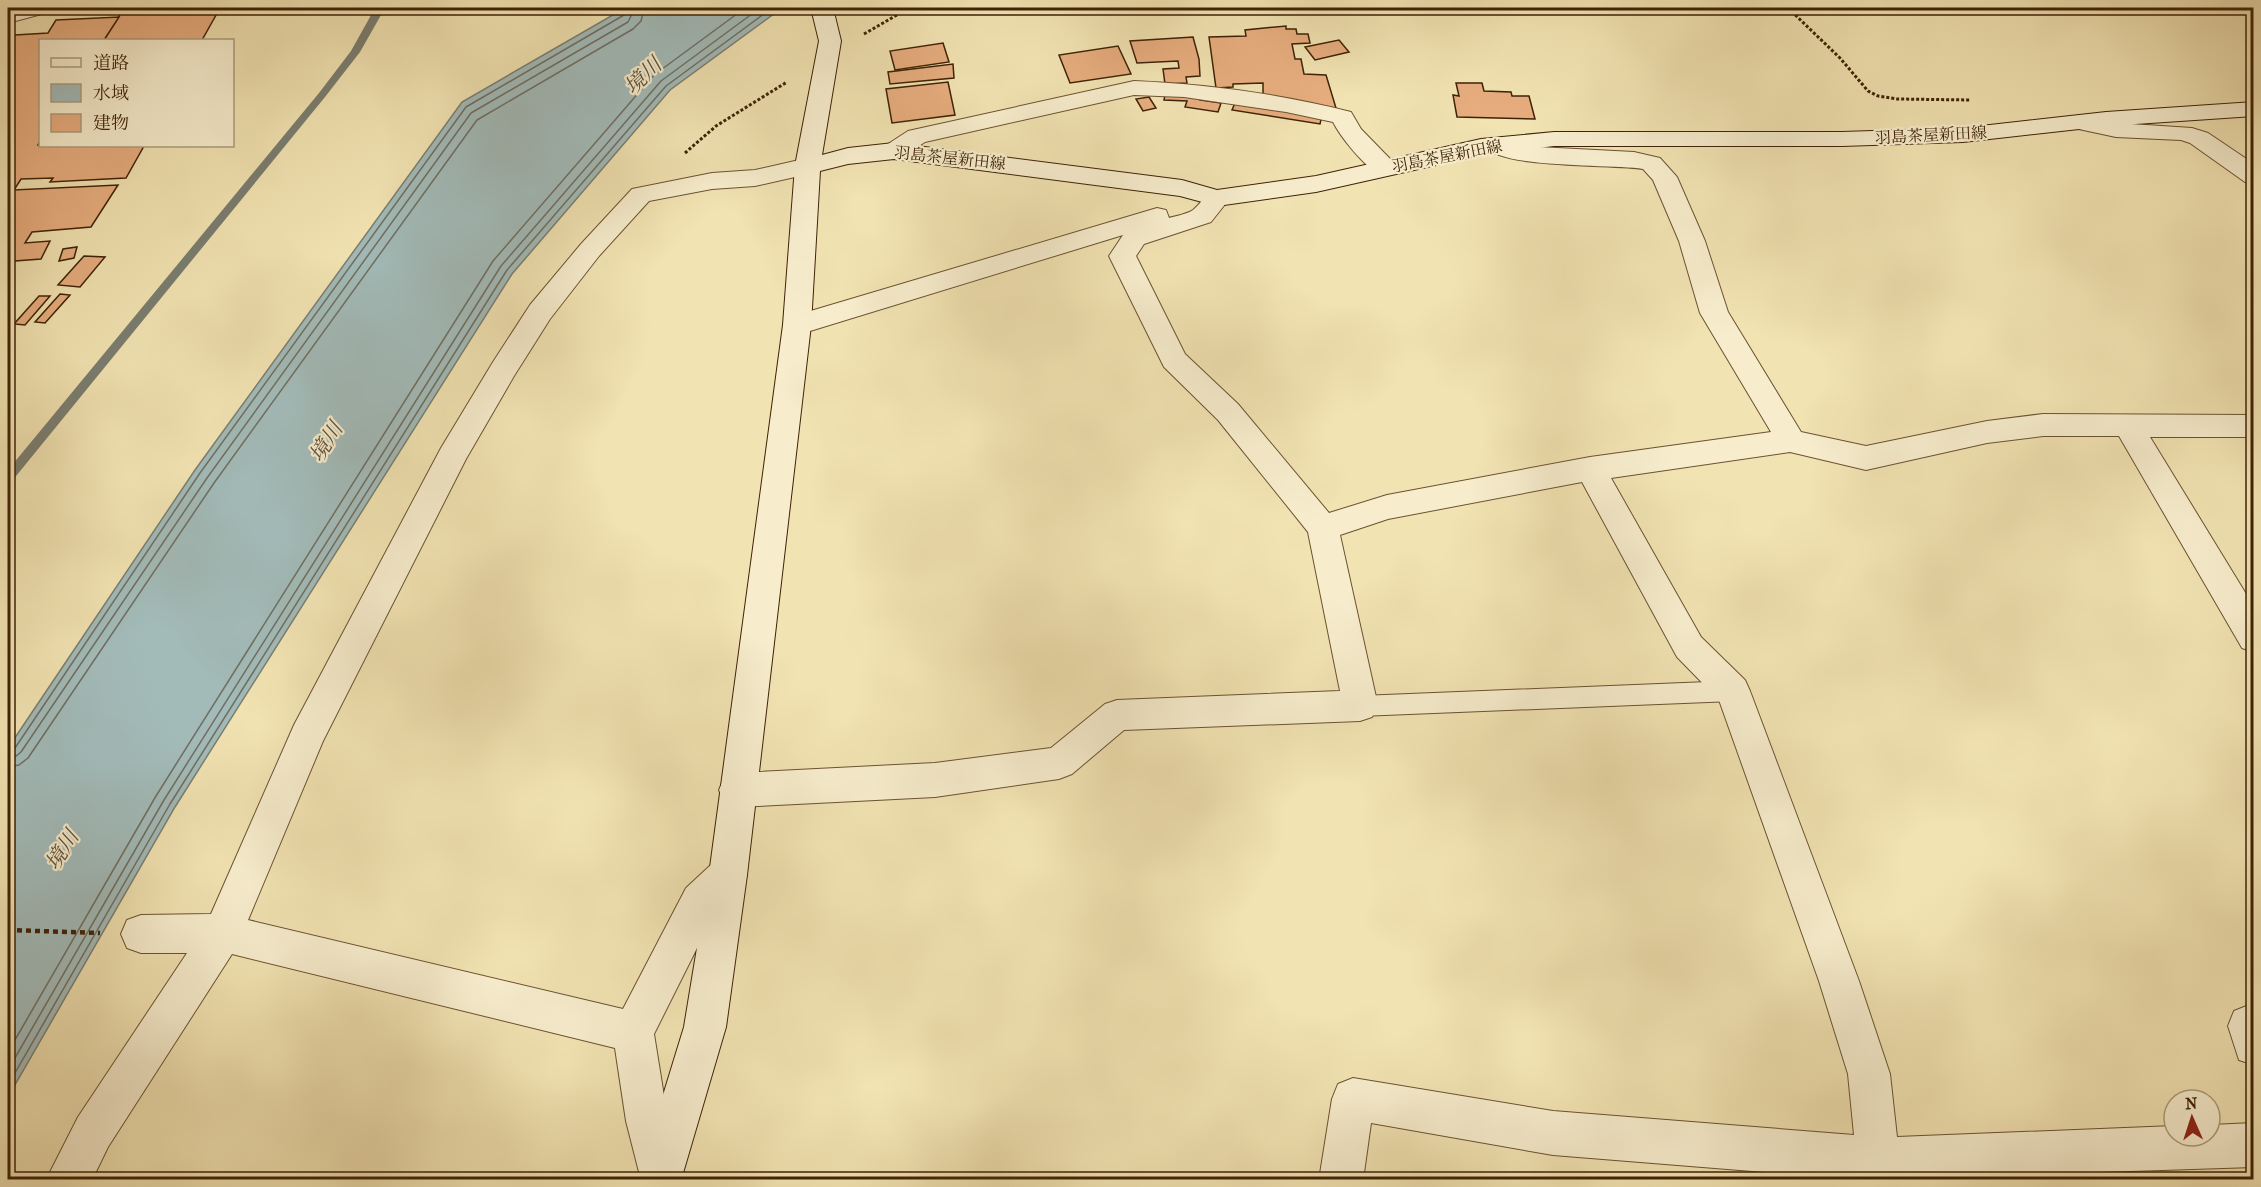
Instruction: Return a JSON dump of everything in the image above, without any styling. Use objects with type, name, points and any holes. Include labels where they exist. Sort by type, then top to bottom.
[{"type":"street","points":[[660,1177],[705,1028],[728,875],[797,325],[808,166],[828,50],[822,8]]},
{"type":"street","points":[[894,151],[916,136],[1134,88],[1184,90],[1286,105],[1342,117],[1351,133],[1385,167]]},
{"type":"street","name":"羽島茶屋新田線","points":[[641,195],[712,181],[755,178],[848,156],[894,151],[976,159],[1182,188],[1217,198],[1316,184],[1385,167],[1497,146],[1554,139],[1842,139],[1941,136],[2253,109]]},
{"type":"street","points":[[2083,123],[2116,130],[2183,133],[2199,138],[2253,176]]},
{"type":"street","points":[[1497,146],[1518,153],[1651,163],[1664,177],[1692,241],[1714,313],[1778,417],[1790,441]]},
{"type":"street","points":[[68,1179],[93,1132],[223,933],[307,736],[452,456],[502,369],[540,312],[590,250],[641,195]]},
{"type":"street","points":[[797,325],[1217,198]]},
{"type":"street","points":[[737,790],[935,780],[1059,763],[1117,716],[1360,706],[1323,528],[1228,412],[1174,360],[1122,256],[1135,238],[1202,216],[1217,198]]},
{"type":"street","points":[[1323,528],[1387,507],[1590,469],[1790,441],[1866,458],[1987,432],[2032,426],[2253,426]]},
{"type":"street","points":[[2128,426],[2253,638]]},
{"type":"street","points":[[1590,469],[1689,647],[1733,691],[1839,981],[1869,1074],[1889,1165]]},
{"type":"street","points":[[660,1177],[647,1121],[633,1032],[700,901],[728,875]]},
{"type":"street","points":[[141,934],[223,933],[633,1032]]},
{"type":"street","points":[[2253,1026],[2249,1026],[2253,1045]]},
{"type":"street","points":[[1341,1179],[1353,1100],[1553,1133],[1889,1165],[2251,1151]]},
{"type":"lane","points":[[8,19],[48,8]]},
{"type":"lane","points":[[1360,706],[1733,691]]},
{"type":"path","points":[[1788,8],[1840,58],[1868,91],[1878,96],[1897,99],[1976,100]]},
{"type":"path","points":[[641,195],[674,161],[716,126],[828,50]]},
{"type":"path","points":[[8,930],[141,934]]},
{"type":"water","name":"境川","points":[[625,8],[782,8],[670,90],[512,274],[175,807],[8,1097],[8,748],[195,470],[462,102]]},
{"type":"building","points":[[124,8],[220,8],[203,39],[105,39]]},
{"type":"building","points":[[119,17],[105,39],[39,39],[39,147],[143,147],[126,178],[50,182],[53,178],[21,179],[14,190],[118,185],[91,227],[32,232],[25,243],[50,241],[41,259],[15,261],[8,275],[8,102],[14,93],[8,93],[8,45],[15,35],[48,33],[56,20]]},
{"type":"building","points":[[1286,26],[1286,29],[1296,29],[1297,34],[1308,34],[1310,43],[1292,44],[1295,59],[1301,59],[1304,74],[1326,75],[1336,108],[1263,99],[1263,83],[1233,84],[1233,87],[1216,88],[1209,37],[1246,36],[1245,30]]},
{"type":"building","points":[[1193,37],[1199,59],[1200,76],[1186,77],[1187,83],[1165,84],[1163,69],[1179,68],[1178,61],[1137,63],[1130,41]]},
{"type":"building","points":[[1339,40],[1349,52],[1315,60],[1305,47]]},
{"type":"building","points":[[943,43],[949,62],[895,70],[890,51]]},
{"type":"building","points":[[1118,46],[1131,74],[1070,83],[1059,55]]},
{"type":"building","points":[[953,64],[954,78],[890,84],[888,72]]},
{"type":"building","points":[[948,82],[955,115],[892,123],[886,89]]},
{"type":"building","points":[[1456,83],[1482,83],[1484,91],[1511,92],[1512,96],[1529,96],[1535,119],[1457,117],[1453,95],[1459,96]]},
{"type":"building","points":[[1165,95],[1201,97],[1200,100],[1221,103],[1218,112],[1185,107],[1187,101],[1164,100]]},
{"type":"building","points":[[1149,97],[1156,108],[1143,111],[1136,99]]},
{"type":"building","points":[[1235,103],[1322,115],[1320,124],[1232,110]]},
{"type":"building","points":[[77,247],[74,258],[59,261],[63,249]]},
{"type":"building","points":[[84,256],[105,257],[80,287],[58,285]]},
{"type":"building","points":[[60,294],[70,295],[45,323],[35,322]]},
{"type":"building","points":[[39,296],[50,296],[25,325],[14,324]]},
{"type":"waterway","points":[[8,478],[322,95],[355,52],[380,8]]}]
